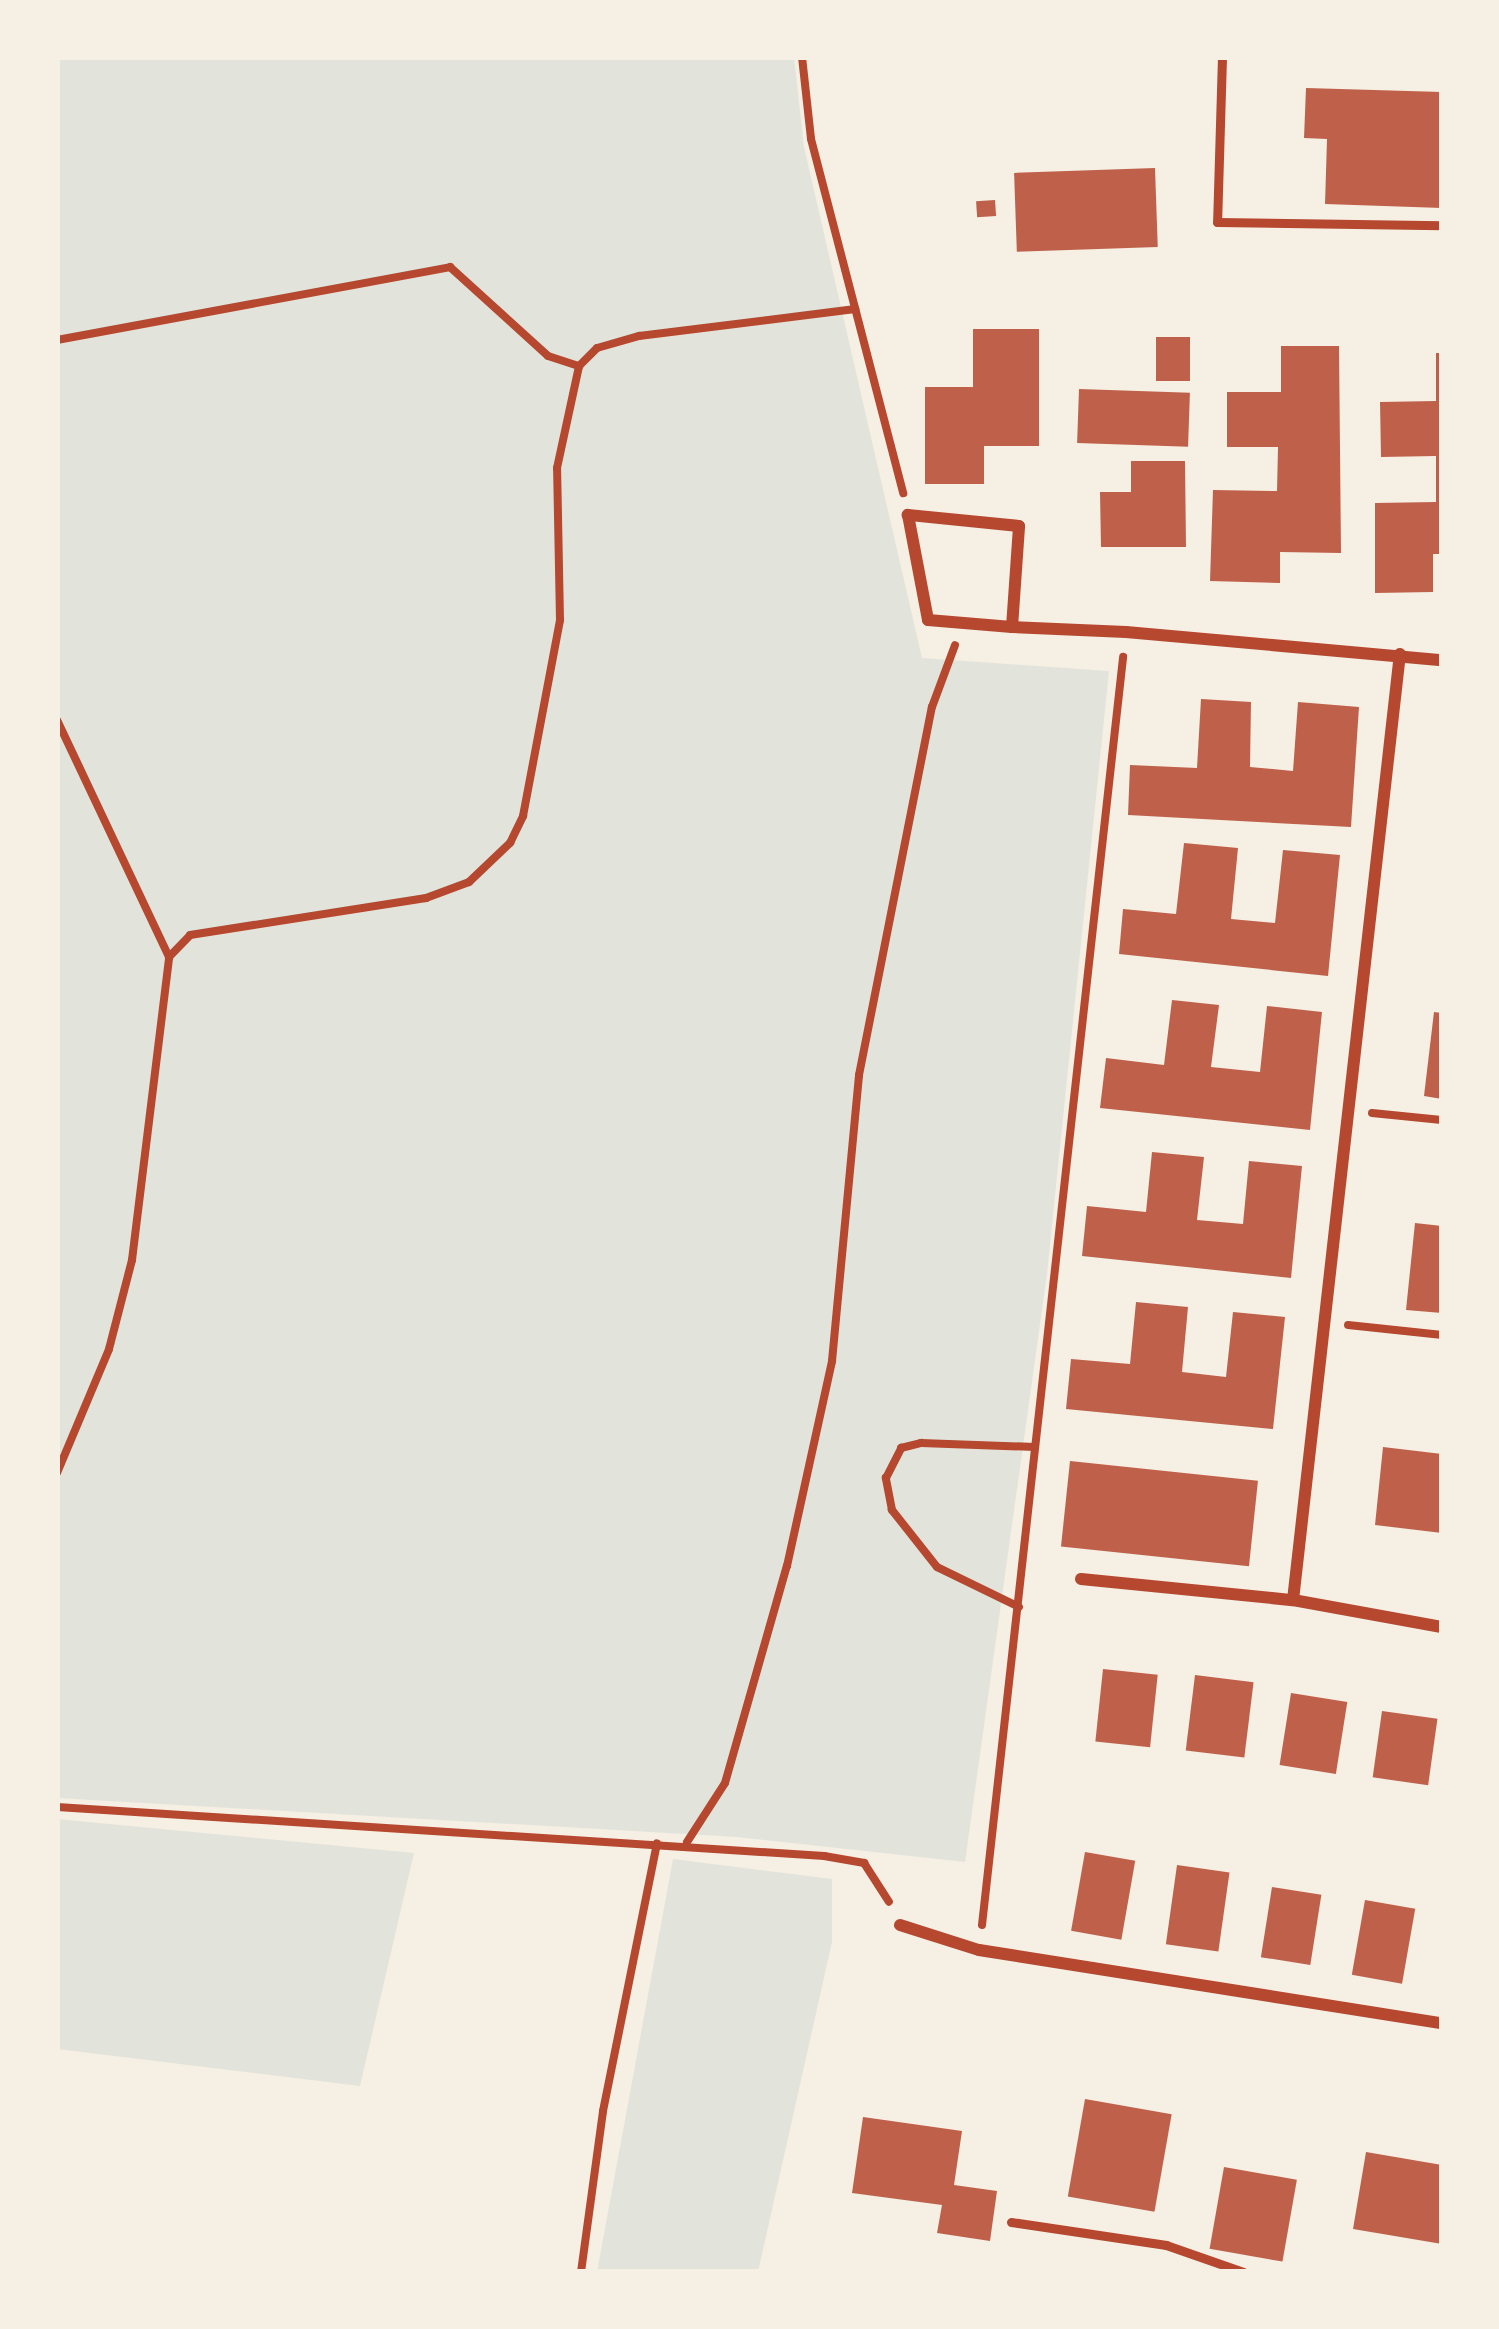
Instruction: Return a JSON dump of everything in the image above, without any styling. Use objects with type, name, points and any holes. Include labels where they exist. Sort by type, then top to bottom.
[{"type":"street","points":[[1012,627],[1019,526],[908,515],[928,620],[1012,627],[1126,632],[1442,660]]},
{"type":"street","points":[[1293,1600],[1400,654]]},
{"type":"street","points":[[1081,1579],[1293,1600],[1442,1627]]},
{"type":"street","points":[[900,1924],[979,1950],[1442,2023]]},
{"type":"lane","points":[[1222,57],[1217,222],[1442,225]]},
{"type":"lane","points":[[1011,2222],[1166,2245],[1243,2272]]},
{"type":"path","points":[[802,57],[811,139],[908,515]]},
{"type":"path","points":[[57,340],[450,267],[548,356],[579,366]]},
{"type":"path","points":[[169,957],[190,935],[255,920],[426,898],[469,882],[511,842],[523,816],[560,620],[557,468],[579,366],[597,348],[639,336],[855,309]]},
{"type":"path","points":[[687,1842],[725,1784],[787,1566],[835,1341],[859,1075],[932,707],[963,622]]},
{"type":"path","points":[[979,1950],[1126,632]]},
{"type":"path","points":[[57,720],[169,957],[133,1259],[109,1349],[57,1473]]},
{"type":"path","points":[[1349,1111],[1442,1120]]},
{"type":"path","points":[[1325,1322],[1442,1335]]},
{"type":"path","points":[[1018,1606],[937,1567],[892,1510],[886,1478],[901,1448],[921,1443],[1035,1447]]},
{"type":"path","points":[[57,1807],[687,1842],[864,1863],[877,1876]]},
{"type":"path","points":[[580,2272],[603,2111],[657,1843]]},
{"type":"shaded area","points":[[57,57],[794,57],[804,147],[922,658],[1109,671],[1047,1274],[965,1862],[737,1837],[57,1798]]},
{"type":"shaded area","points":[[57,1819],[414,1853],[360,2086],[57,2049]]},
{"type":"shaded area","points":[[673,1859],[832,1879],[832,1942],[758,2272],[597,2272]]},
{"type":"building","points":[[1306,88],[1442,92],[1442,208],[1325,204],[1327,139],[1304,138]]},
{"type":"building","points":[[1155,168],[1158,247],[1017,252],[1014,173]]},
{"type":"building","points":[[995,200],[996,216],[977,217],[976,201]]},
{"type":"building","points":[[973,329],[1039,329],[1039,446],[984,446],[984,484],[925,484],[925,387],[973,387]]},
{"type":"building","points":[[1156,337],[1190,337],[1190,381],[1156,381]]},
{"type":"building","points":[[1281,346],[1339,346],[1341,553],[1280,552],[1280,583],[1210,581],[1213,490],[1277,491],[1278,447],[1227,447],[1227,392],[1281,392]]},
{"type":"building","points":[[1436,353],[1442,353],[1442,554],[1433,554],[1433,592],[1375,593],[1375,503],[1436,502],[1436,456],[1381,457],[1380,402],[1436,401]]},
{"type":"building","points":[[1079,389],[1190,393],[1188,447],[1077,443]]},
{"type":"building","points":[[1131,461],[1185,461],[1186,547],[1101,547],[1100,492],[1131,492]]},
{"type":"building","points":[[1201,699],[1251,702],[1250,767],[1293,771],[1298,702],[1359,707],[1351,827],[1128,815],[1130,765],[1197,768]]},
{"type":"building","points":[[1184,843],[1238,848],[1231,919],[1275,923],[1283,850],[1340,855],[1328,976],[1119,954],[1123,909],[1176,914]]},
{"type":"building","points":[[1172,1000],[1219,1005],[1211,1067],[1260,1072],[1267,1006],[1322,1012],[1310,1130],[1100,1108],[1106,1058],[1164,1065]]},
{"type":"building","points":[[1434,1012],[1442,1013],[1442,1099],[1424,1096]]},
{"type":"building","points":[[1152,1152],[1204,1157],[1197,1220],[1243,1224],[1249,1161],[1302,1166],[1291,1278],[1082,1256],[1087,1206],[1146,1212]]},
{"type":"building","points":[[1415,1223],[1442,1226],[1442,1313],[1406,1310]]},
{"type":"building","points":[[1136,1302],[1188,1307],[1182,1372],[1226,1377],[1233,1312],[1285,1317],[1273,1429],[1066,1409],[1071,1359],[1130,1364]]},
{"type":"building","points":[[1383,1447],[1442,1454],[1442,1533],[1375,1525]]},
{"type":"building","points":[[1070,1461],[1258,1481],[1249,1566],[1061,1547]]},
{"type":"building","points":[[1103,1669],[1158,1675],[1150,1747],[1095,1742]]},
{"type":"building","points":[[1195,1675],[1254,1682],[1244,1758],[1186,1750]]},
{"type":"building","points":[[1291,1693],[1347,1702],[1336,1774],[1280,1765]]},
{"type":"building","points":[[1382,1711],[1437,1719],[1428,1785],[1373,1777]]},
{"type":"building","points":[[1085,1852],[1135,1861],[1121,1940],[1071,1931]]},
{"type":"building","points":[[1177,1865],[1229,1872],[1218,1952],[1166,1944]]},
{"type":"building","points":[[1272,1887],[1321,1895],[1310,1965],[1261,1957]]},
{"type":"building","points":[[1365,1900],[1415,1909],[1402,1984],[1352,1975]]},
{"type":"building","points":[[1085,2099],[1172,2114],[1154,2212],[1068,2196]]},
{"type":"building","points":[[863,2117],[962,2131],[954,2185],[997,2191],[990,2241],[937,2233],[942,2205],[852,2193]]},
{"type":"building","points":[[1366,2152],[1442,2165],[1442,2244],[1353,2229]]},
{"type":"building","points":[[1224,2167],[1297,2180],[1282,2262],[1210,2249]]}]
